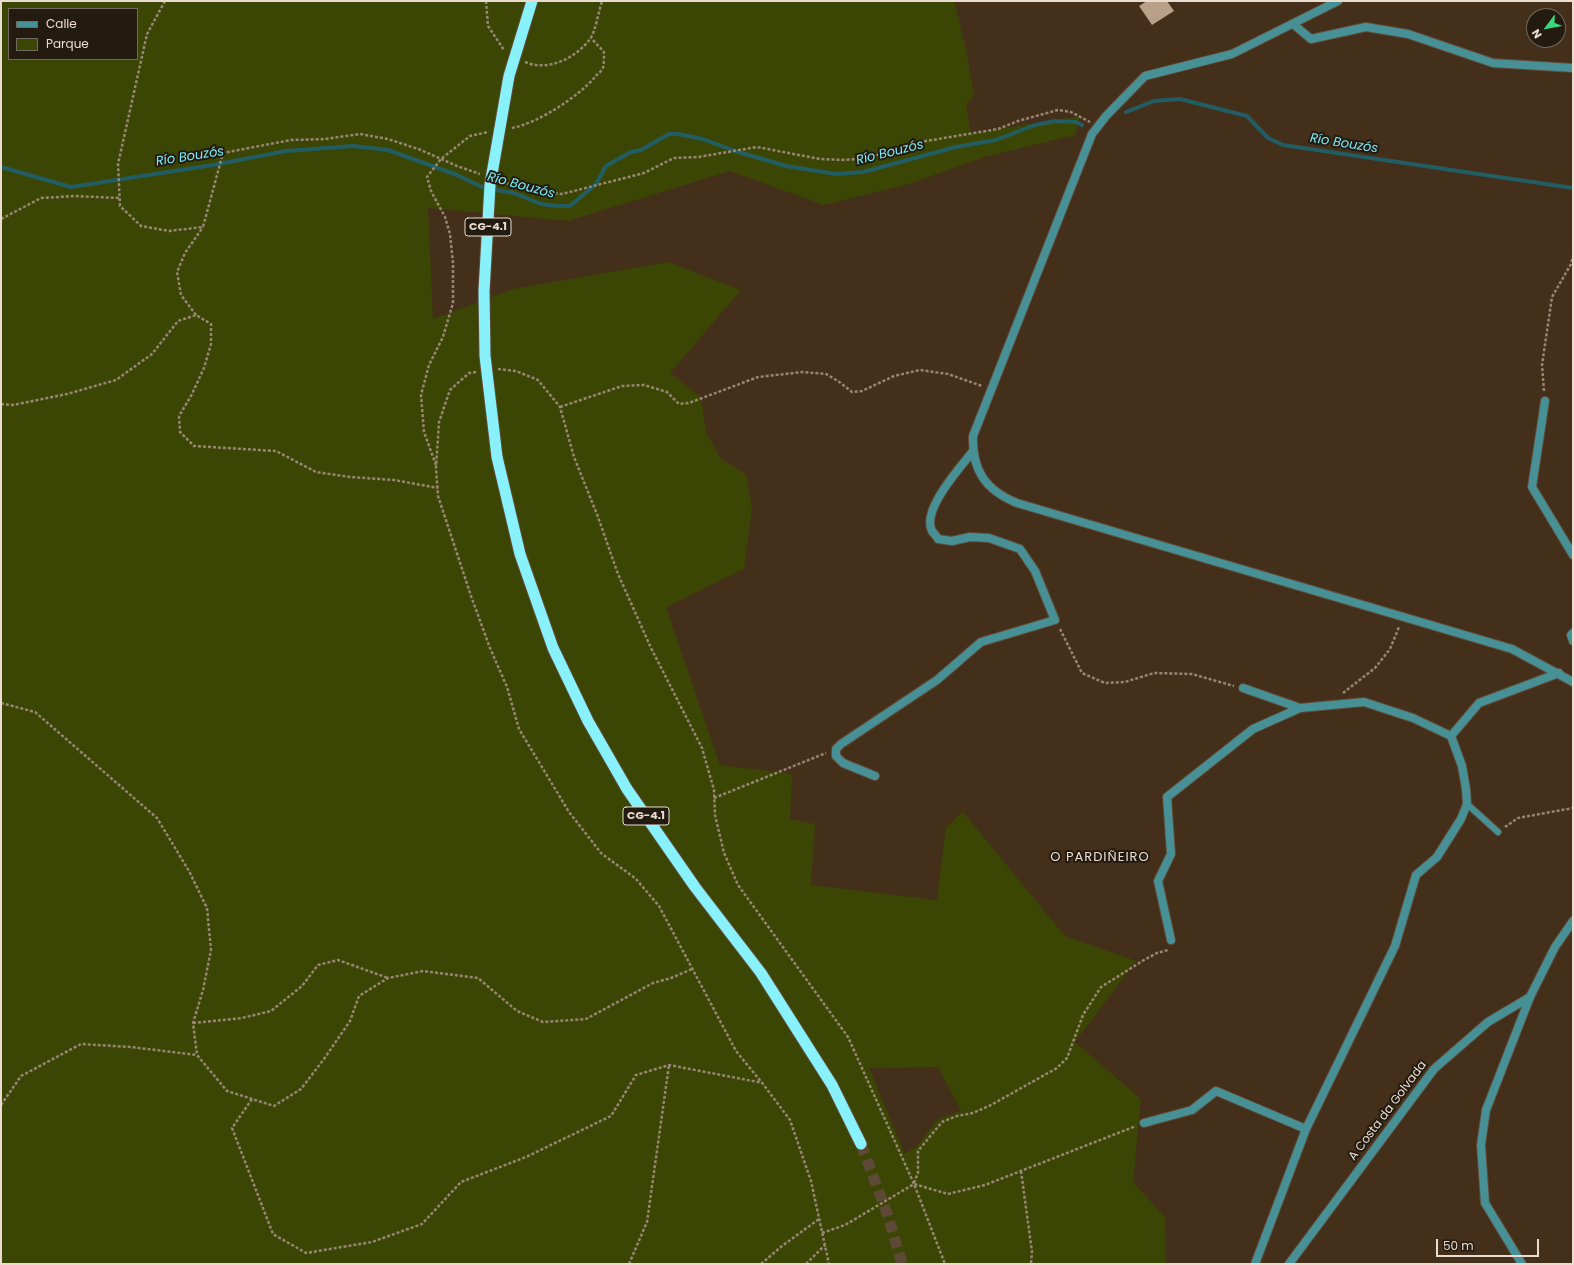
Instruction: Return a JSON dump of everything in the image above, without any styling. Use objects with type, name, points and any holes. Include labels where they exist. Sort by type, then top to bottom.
[{"type":"highway","name":"CG-4.1","points":[[532,1],[509,76],[490,185],[484,291],[485,349],[498,457],[520,554],[553,648],[588,721],[632,796],[696,887],[761,973],[832,1084],[861,1144]]},
{"type":"street","points":[[1338,1],[1232,54],[1145,76],[1097,127],[1092,134],[974,436],[973,451],[976,462],[983,478],[992,489],[1003,497],[1017,503],[1512,649],[1559,673],[1573,682]]},
{"type":"street","points":[[1293,24],[1311,39],[1366,27],[1408,34],[1493,63],[1573,68]]},
{"type":"street","points":[[1545,401],[1532,487],[1573,555]]},
{"type":"street","points":[[875,776],[842,763],[836,756],[836,749],[841,744],[937,680],[981,642],[1055,620],[1036,571],[1020,549],[989,538],[970,537],[952,541],[938,539],[932,531],[931,518],[936,500],[973,451]]},
{"type":"street","points":[[1573,633],[1571,635],[1573,641]]},
{"type":"street","points":[[1451,736],[1479,703],[1559,673]]},
{"type":"street","points":[[1243,688],[1300,708]]},
{"type":"street","points":[[1172,940],[1158,882],[1171,854],[1167,797],[1253,729],[1300,708],[1364,702],[1413,718],[1451,736],[1462,766],[1467,804],[1461,819],[1437,857],[1416,876],[1395,946],[1306,1129],[1255,1264]]},
{"type":"street","points":[[1522,1264],[1485,1203],[1481,1145],[1486,1110],[1530,997],[1555,947],[1573,921]]},
{"type":"street","name":"A Costa da Golvada","points":[[1289,1264],[1434,1069],[1488,1022],[1530,997]]},
{"type":"street","points":[[1144,1123],[1192,1110],[1216,1092],[1306,1129]]},
{"type":"lane","points":[[1467,804],[1498,832]]},
{"type":"path","points":[[165,1],[147,34],[118,164],[120,206],[141,226],[169,231],[203,227]]},
{"type":"path","points":[[486,1],[488,26],[506,53]]},
{"type":"path","points":[[519,59],[532,65],[557,64],[575,54],[591,38],[602,1]]},
{"type":"path","points":[[505,129],[520,127],[541,117],[569,100],[589,84],[603,68],[604,52],[591,38]]},
{"type":"path","points":[[497,180],[532,190],[562,194],[644,173],[674,158],[698,157],[757,147],[820,159],[845,160],[867,158],[926,141],[998,129],[1018,121],[1058,110],[1071,112],[1083,117],[1097,127]]},
{"type":"path","points":[[436,468],[424,432],[421,395],[429,365],[443,337],[453,303],[453,263],[450,234],[444,217],[431,191],[427,177],[441,159],[470,136],[491,132]]},
{"type":"path","points":[[438,488],[394,480],[350,477],[316,472],[276,451],[194,446],[180,432],[179,416],[191,396],[204,368],[211,344],[211,324],[196,314],[180,295],[177,272],[185,253],[203,227],[223,153],[291,140],[325,139],[360,134],[388,139],[421,150],[484,176]]},
{"type":"path","points":[[1,219],[41,198],[74,196],[119,198]]},
{"type":"path","points":[[1545,401],[1542,365],[1552,297],[1571,264],[1573,256]]},
{"type":"path","points":[[1,404],[13,406],[68,394],[116,380],[152,354],[178,321],[196,314]]},
{"type":"path","points":[[494,369],[516,371],[538,380],[560,407],[574,457],[598,517],[618,574],[651,648],[702,748],[714,790],[715,815],[724,853],[738,885],[848,1037],[914,1184],[945,1264]]},
{"type":"path","points":[[560,407],[622,386],[644,385],[667,392],[679,404],[689,403],[758,377],[803,372],[826,374],[852,392],[862,392],[894,376],[920,370],[948,374],[992,389]]},
{"type":"path","points":[[481,371],[469,373],[450,390],[439,422],[436,468],[438,496],[450,536],[490,648],[506,687],[519,729],[570,812],[601,853],[636,880],[658,906],[736,1051],[764,1084],[790,1120],[811,1181],[829,1264]]},
{"type":"path","points":[[1055,620],[1082,673],[1105,684],[1125,682],[1154,674],[1192,674],[1243,688]]},
{"type":"path","points":[[1327,706],[1375,668],[1390,649],[1396,633]]},
{"type":"path","points":[[1,703],[35,712],[157,818],[189,871],[207,908],[211,950],[203,990],[192,1023],[197,1055],[227,1091],[274,1106],[301,1089],[350,1021],[359,996],[388,978],[423,971],[478,978],[517,1011],[543,1022],[586,1019],[653,983],[672,978],[692,969]]},
{"type":"path","points":[[714,798],[836,749]]},
{"type":"path","points":[[1498,832],[1518,818],[1573,808]]},
{"type":"path","points":[[822,1233],[845,1225],[914,1184],[918,1172],[918,1151],[942,1122],[957,1116],[973,1113],[991,1105],[1057,1068],[1067,1058],[1083,1015],[1101,987],[1144,960],[1170,949],[1172,940]]},
{"type":"path","points":[[192,1023],[242,1018],[271,1011],[302,986],[318,966],[338,960],[388,978]]},
{"type":"path","points":[[1,1105],[21,1076],[81,1044],[131,1047],[197,1055]]},
{"type":"path","points":[[252,1099],[232,1128],[273,1234],[306,1253],[372,1242],[422,1224],[461,1182],[526,1157],[611,1116],[636,1075],[669,1065],[764,1084]]},
{"type":"path","points":[[629,1264],[647,1222],[669,1065]]},
{"type":"path","points":[[914,1184],[948,1194],[985,1185],[1144,1123]]},
{"type":"path","points":[[1021,1171],[1032,1252],[1031,1264]]},
{"type":"path","points":[[761,1264],[782,1246],[819,1219]]},
{"type":"path","points":[[806,1264],[825,1245]]},
{"type":"green space","points":[[1,1],[954,1],[967,54],[974,95],[966,104],[971,133],[1080,116],[1075,135],[984,157],[909,184],[824,205],[730,171],[568,221],[428,208],[433,319],[513,289],[668,262],[741,290],[670,373],[701,397],[706,432],[721,459],[746,474],[752,509],[744,569],[666,607],[720,765],[792,774],[790,819],[815,824],[811,885],[937,900],[946,827],[963,812],[1065,936],[1136,961],[1075,1042],[1141,1099],[1133,1182],[1165,1217],[1166,1264],[1,1264]],"holes":[[[938,1067],[961,1111],[938,1119],[917,1146],[905,1154],[869,1068]]]},
{"type":"building","points":[[1147,1],[1167,1],[1174,11],[1152,25],[1139,6]]},
{"type":"waterway","name":"Río Bouzós","points":[[1126,112],[1154,101],[1180,99],[1247,116],[1268,138],[1283,145],[1573,188]]},
{"type":"waterway","name":"Río Bouzós","points":[[1,167],[71,187],[213,165],[286,151],[353,146],[388,150],[457,175],[484,188],[514,193],[541,204],[570,206],[596,184],[606,166],[631,152],[641,150],[669,134],[678,134],[703,139],[735,151],[786,166],[836,174],[863,172],[956,147],[996,140],[1035,125],[1055,121],[1076,122],[1082,125]]},
{"type":"tunnel","points":[[861,1144],[888,1216],[902,1264]]},
{"type":"district","name":"O PARDIÑEIRO","points":[[1100,858]]}]
